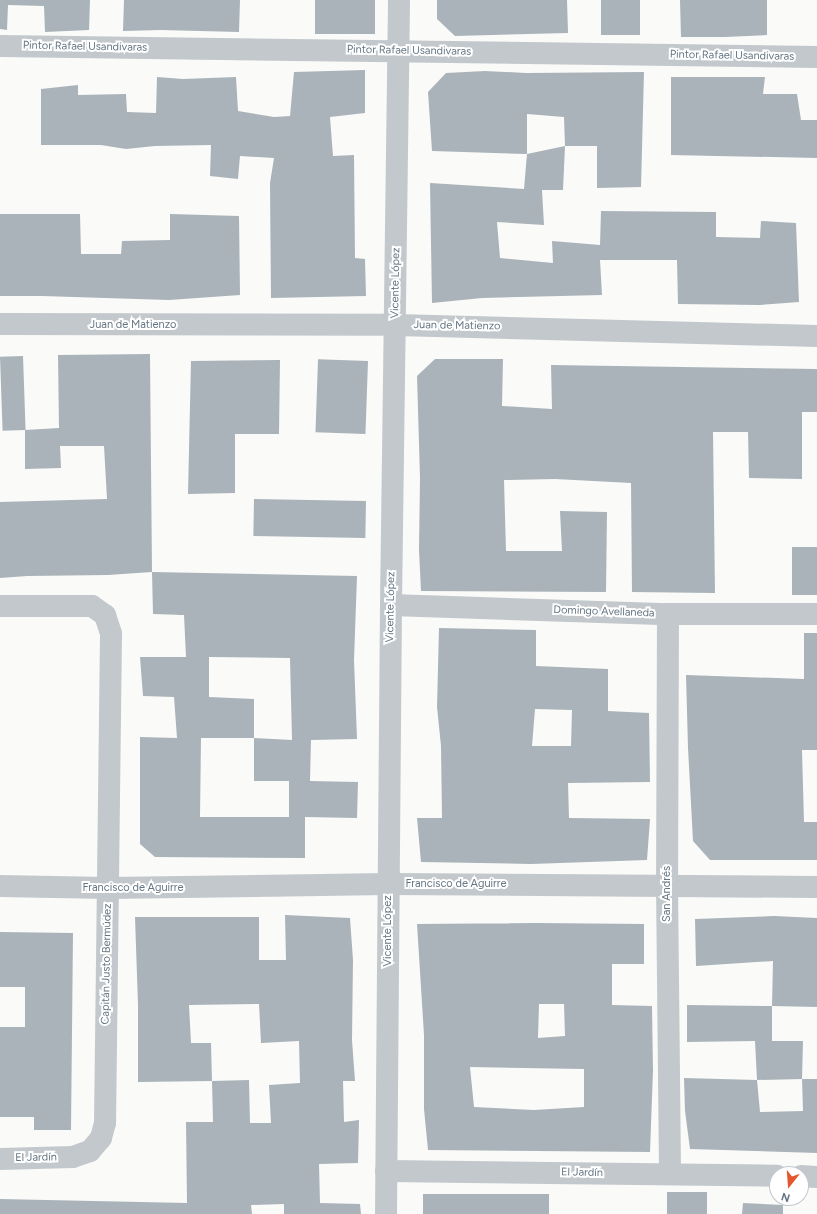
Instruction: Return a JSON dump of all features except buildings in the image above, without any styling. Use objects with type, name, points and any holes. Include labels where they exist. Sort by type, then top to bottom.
[{"type":"street","name":"Vicente López","points":[[386,1214],[388,884],[399,0]]},
{"type":"street","name":"Pintor Rafael Usandivaras","points":[[0,46],[817,57]]},
{"type":"street","name":"Juan de Matienzo","points":[[0,324],[396,325],[817,336]]},
{"type":"street","name":"Domingo Avellaneda","points":[[391,605],[668,614],[817,614]]},
{"type":"street","name":"Capitán Justo Bermúdez","points":[[0,606],[92,606],[105,614],[111,634],[105,1123],[101,1138],[90,1151],[72,1158]]},
{"type":"street","name":"San Andrés","points":[[668,614],[667,885],[670,1174]]},
{"type":"street","name":"Francisco de Aguirre","points":[[0,886],[108,888],[388,884],[817,887]]},
{"type":"street","name":"El Jardín","points":[[0,1159],[72,1158]]},
{"type":"street","name":"El Jardín","points":[[386,1171],[769,1176]]}]
